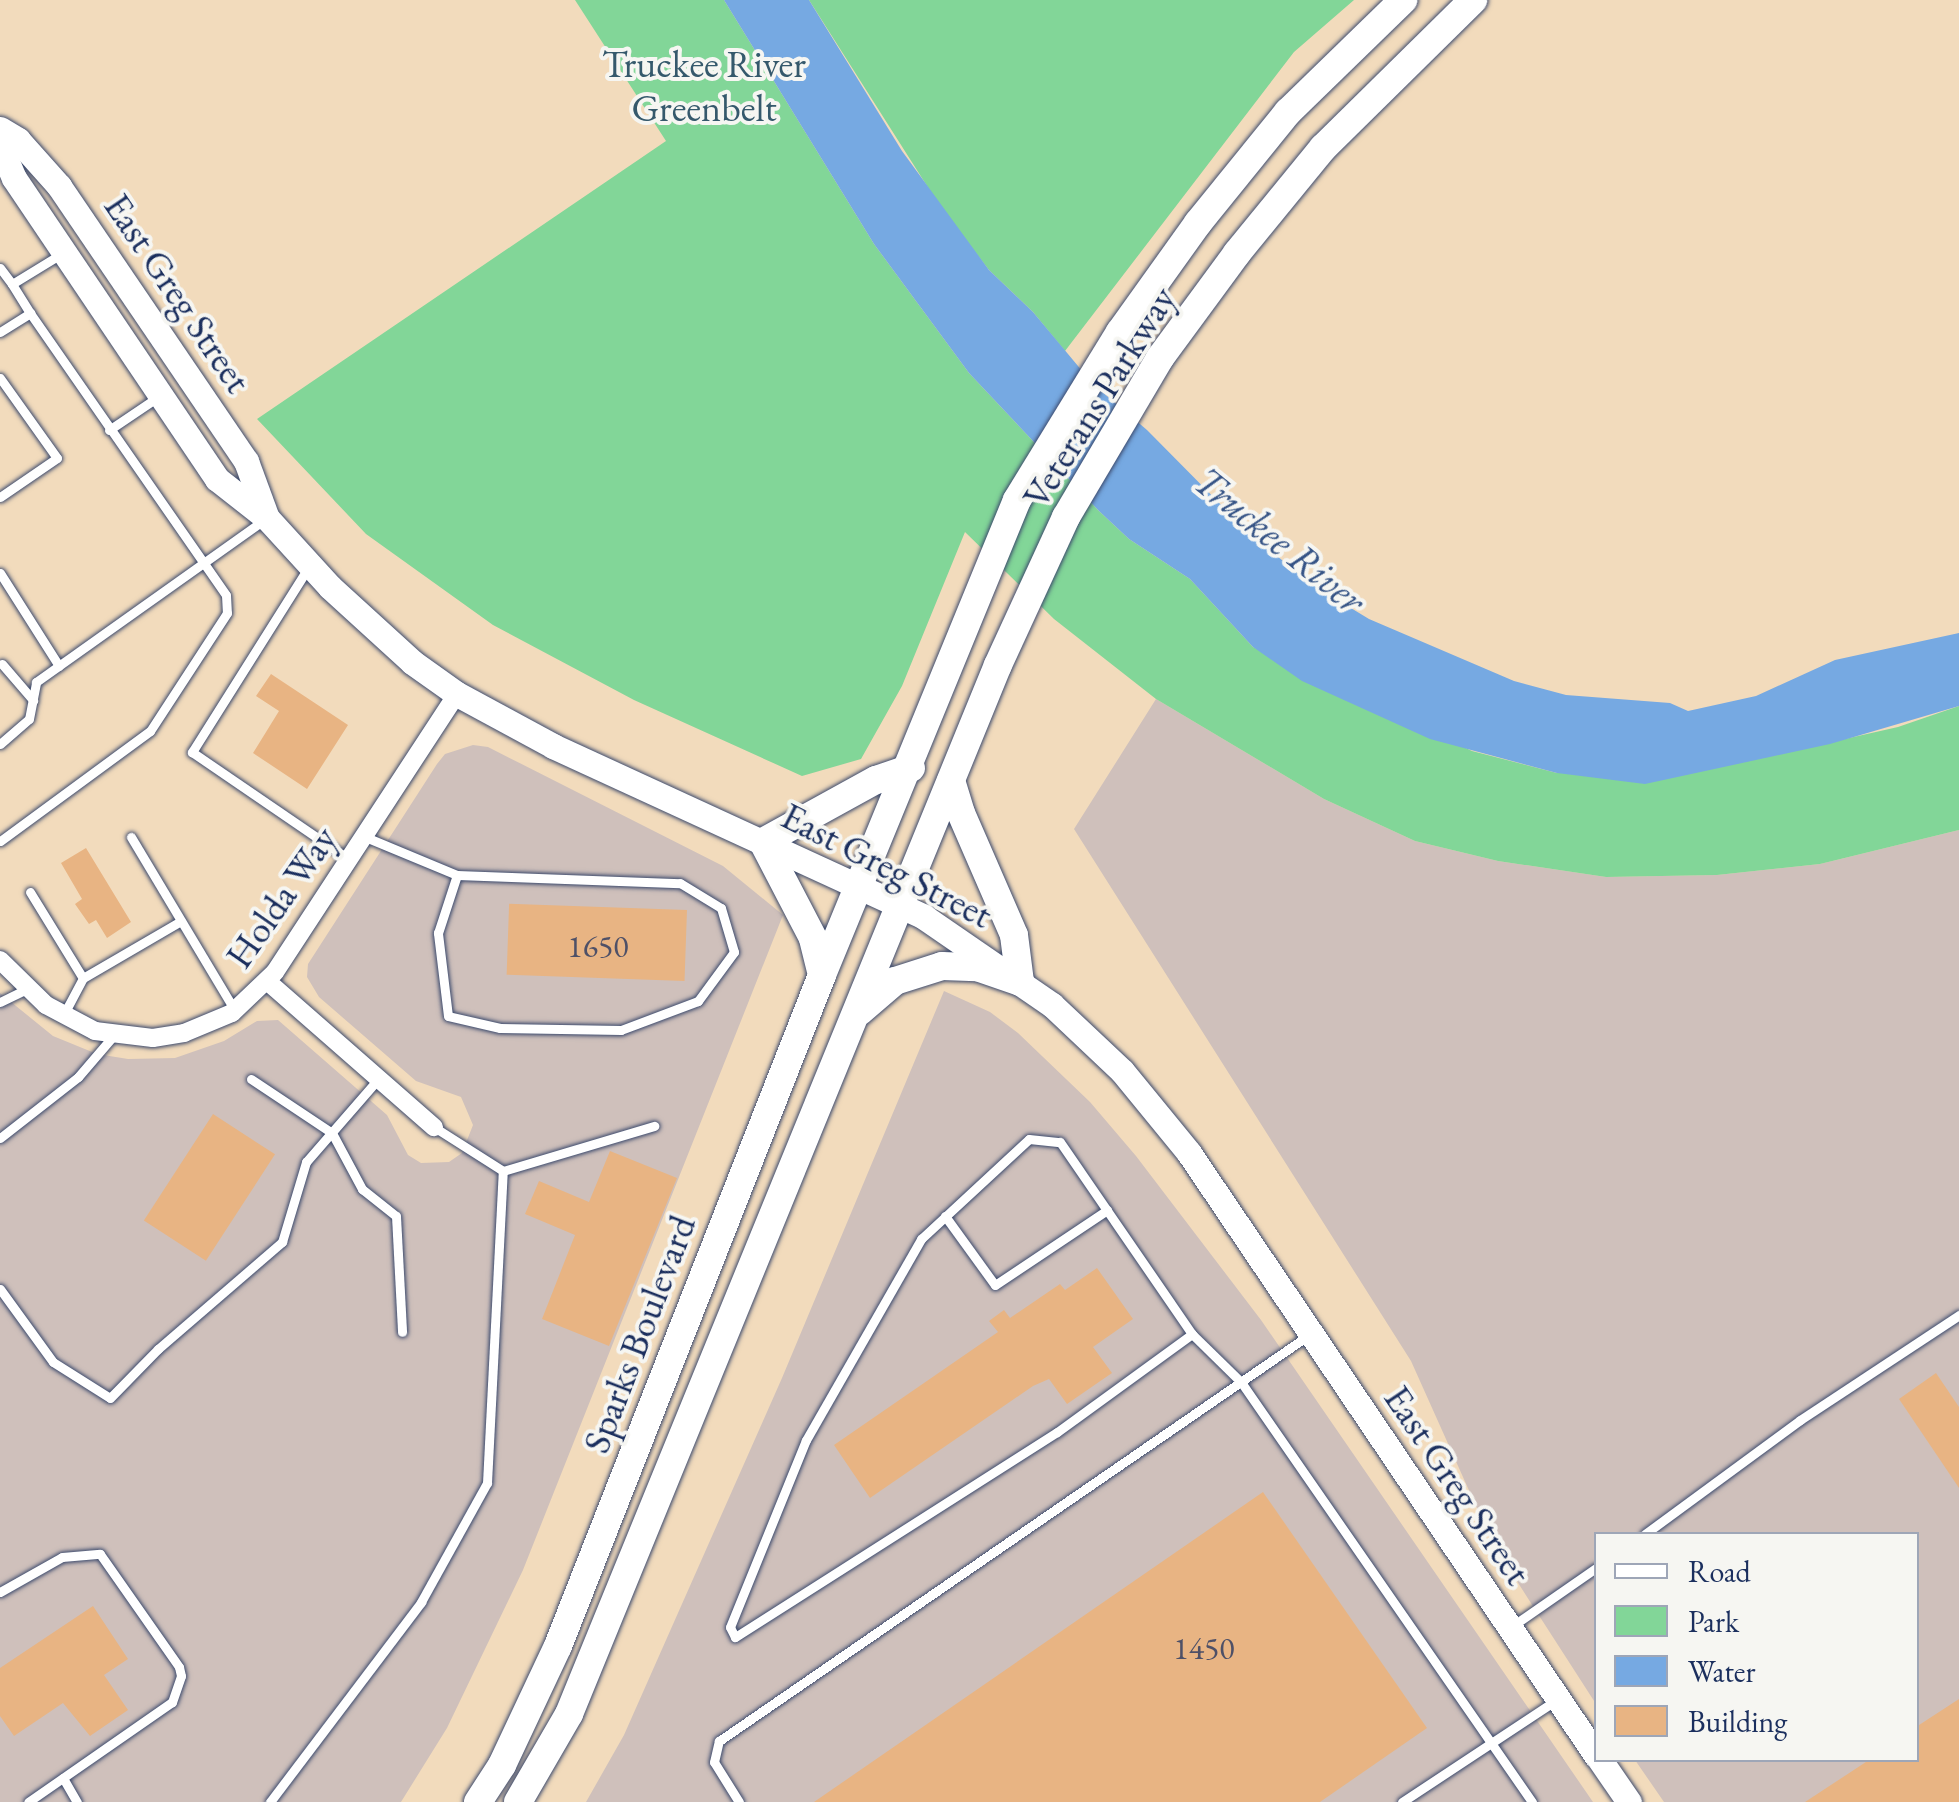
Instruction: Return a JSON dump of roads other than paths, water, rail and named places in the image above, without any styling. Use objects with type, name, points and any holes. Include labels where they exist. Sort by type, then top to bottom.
[{"type":"main road","name":"Veterans Parkway","points":[[860,889],[1017,500],[1120,332],[1198,222],[1288,112],[1403,0]]},
{"type":"main road","name":"Veterans Parkway","points":[[900,905],[998,665],[1066,517],[1104,448],[1171,343],[1322,148],[1473,0]]},
{"type":"main road","name":"East Greg Street","points":[[0,130],[2,150],[14,178],[218,479],[267,518],[369,625],[457,694],[553,746],[900,905],[1020,982],[1086,1035],[1180,1141],[1594,1751]]},
{"type":"main road","name":"East Greg Street","points":[[0,130],[41,163],[102,250],[246,461],[267,518]]},
{"type":"main road","points":[[822,975],[813,938],[762,842],[876,780],[910,768]]},
{"type":"main road","points":[[853,1020],[873,996],[918,972],[977,967],[1020,982],[1014,935],[977,854],[952,780]]},
{"type":"main road","name":"Sparks Boulevard","points":[[478,1802],[502,1765],[558,1646],[822,975],[860,889]]},
{"type":"main road","name":"Sparks Boulevard","points":[[518,1802],[576,1698],[900,905]]},
{"type":"main road","name":"East Greg Street","points":[[1601,1762],[1629,1802]]},
{"type":"street","name":"Holda Way","points":[[0,960],[63,1016],[114,1034],[153,1038],[184,1034],[235,1011],[268,981],[457,694]]},
{"type":"street","points":[[268,981],[434,1126]]},
{"type":"lane","points":[[12,284],[63,252]]},
{"type":"lane","points":[[0,268],[201,566],[226,596],[227,614],[150,731],[0,841]]},
{"type":"lane","points":[[0,332],[30,313]]},
{"type":"lane","points":[[0,378],[57,458],[0,497]]},
{"type":"lane","points":[[109,430],[160,395]]},
{"type":"lane","points":[[0,744],[30,719],[36,682],[267,518]]},
{"type":"lane","points":[[309,566],[192,752],[348,859]]},
{"type":"lane","points":[[0,573],[59,666]]},
{"type":"lane","points":[[2,664],[34,700]]},
{"type":"lane","points":[[363,836],[458,875],[680,882],[720,908],[734,952],[698,1001],[621,1030],[500,1028],[448,1016],[438,933],[458,875]]},
{"type":"lane","points":[[131,837],[235,1011]]},
{"type":"lane","points":[[30,892],[83,978]]},
{"type":"lane","points":[[63,1016],[83,978],[182,922]]},
{"type":"lane","points":[[0,1002],[27,988]]},
{"type":"lane","points":[[0,1138],[78,1076],[114,1034]]},
{"type":"lane","points":[[0,1289],[53,1362],[110,1398],[158,1350],[282,1242],[306,1162],[379,1078]]},
{"type":"lane","points":[[251,1079],[332,1133],[362,1189],[396,1216],[402,1332]]},
{"type":"lane","points":[[434,1126],[503,1171],[654,1126]]},
{"type":"lane","points":[[1192,1334],[1057,1432],[736,1637],[730,1627],[806,1440],[921,1239],[1029,1139],[1060,1142],[1192,1334],[1240,1382],[1532,1802]]},
{"type":"lane","points":[[270,1802],[422,1602],[487,1482],[503,1171]]},
{"type":"lane","points":[[945,1216],[995,1285],[1107,1210]]},
{"type":"lane","points":[[1649,1532],[1800,1420],[1959,1314]]},
{"type":"lane","points":[[1946,1324],[1959,1330]]},
{"type":"lane","points":[[739,1802],[714,1762],[719,1741],[1303,1339]]},
{"type":"lane","points":[[0,1592],[62,1556],[100,1554],[178,1667],[180,1686],[172,1702],[28,1802]]},
{"type":"lane","points":[[1509,1628],[1594,1569]]},
{"type":"lane","points":[[1402,1802],[1558,1699]]},
{"type":"lane","points":[[63,1778],[77,1802]]},
{"type":"water","points":[[724,0],[809,0],[902,151],[989,270],[1033,312],[1093,384],[1147,430],[1244,528],[1308,582],[1369,619],[1514,681],[1566,695],[1670,703],[1688,711],[1756,696],[1835,660],[1959,633],[1959,706],[1830,744],[1645,784],[1557,773],[1430,739],[1302,681],[1253,647],[1190,579],[1129,539],[969,373],[874,244]]},
{"type":"park label","name":"Truckee River Greenbelt","points":[[704,86]]},
{"type":"water label","name":"Truckee River","points":[[1280,540]]}]
